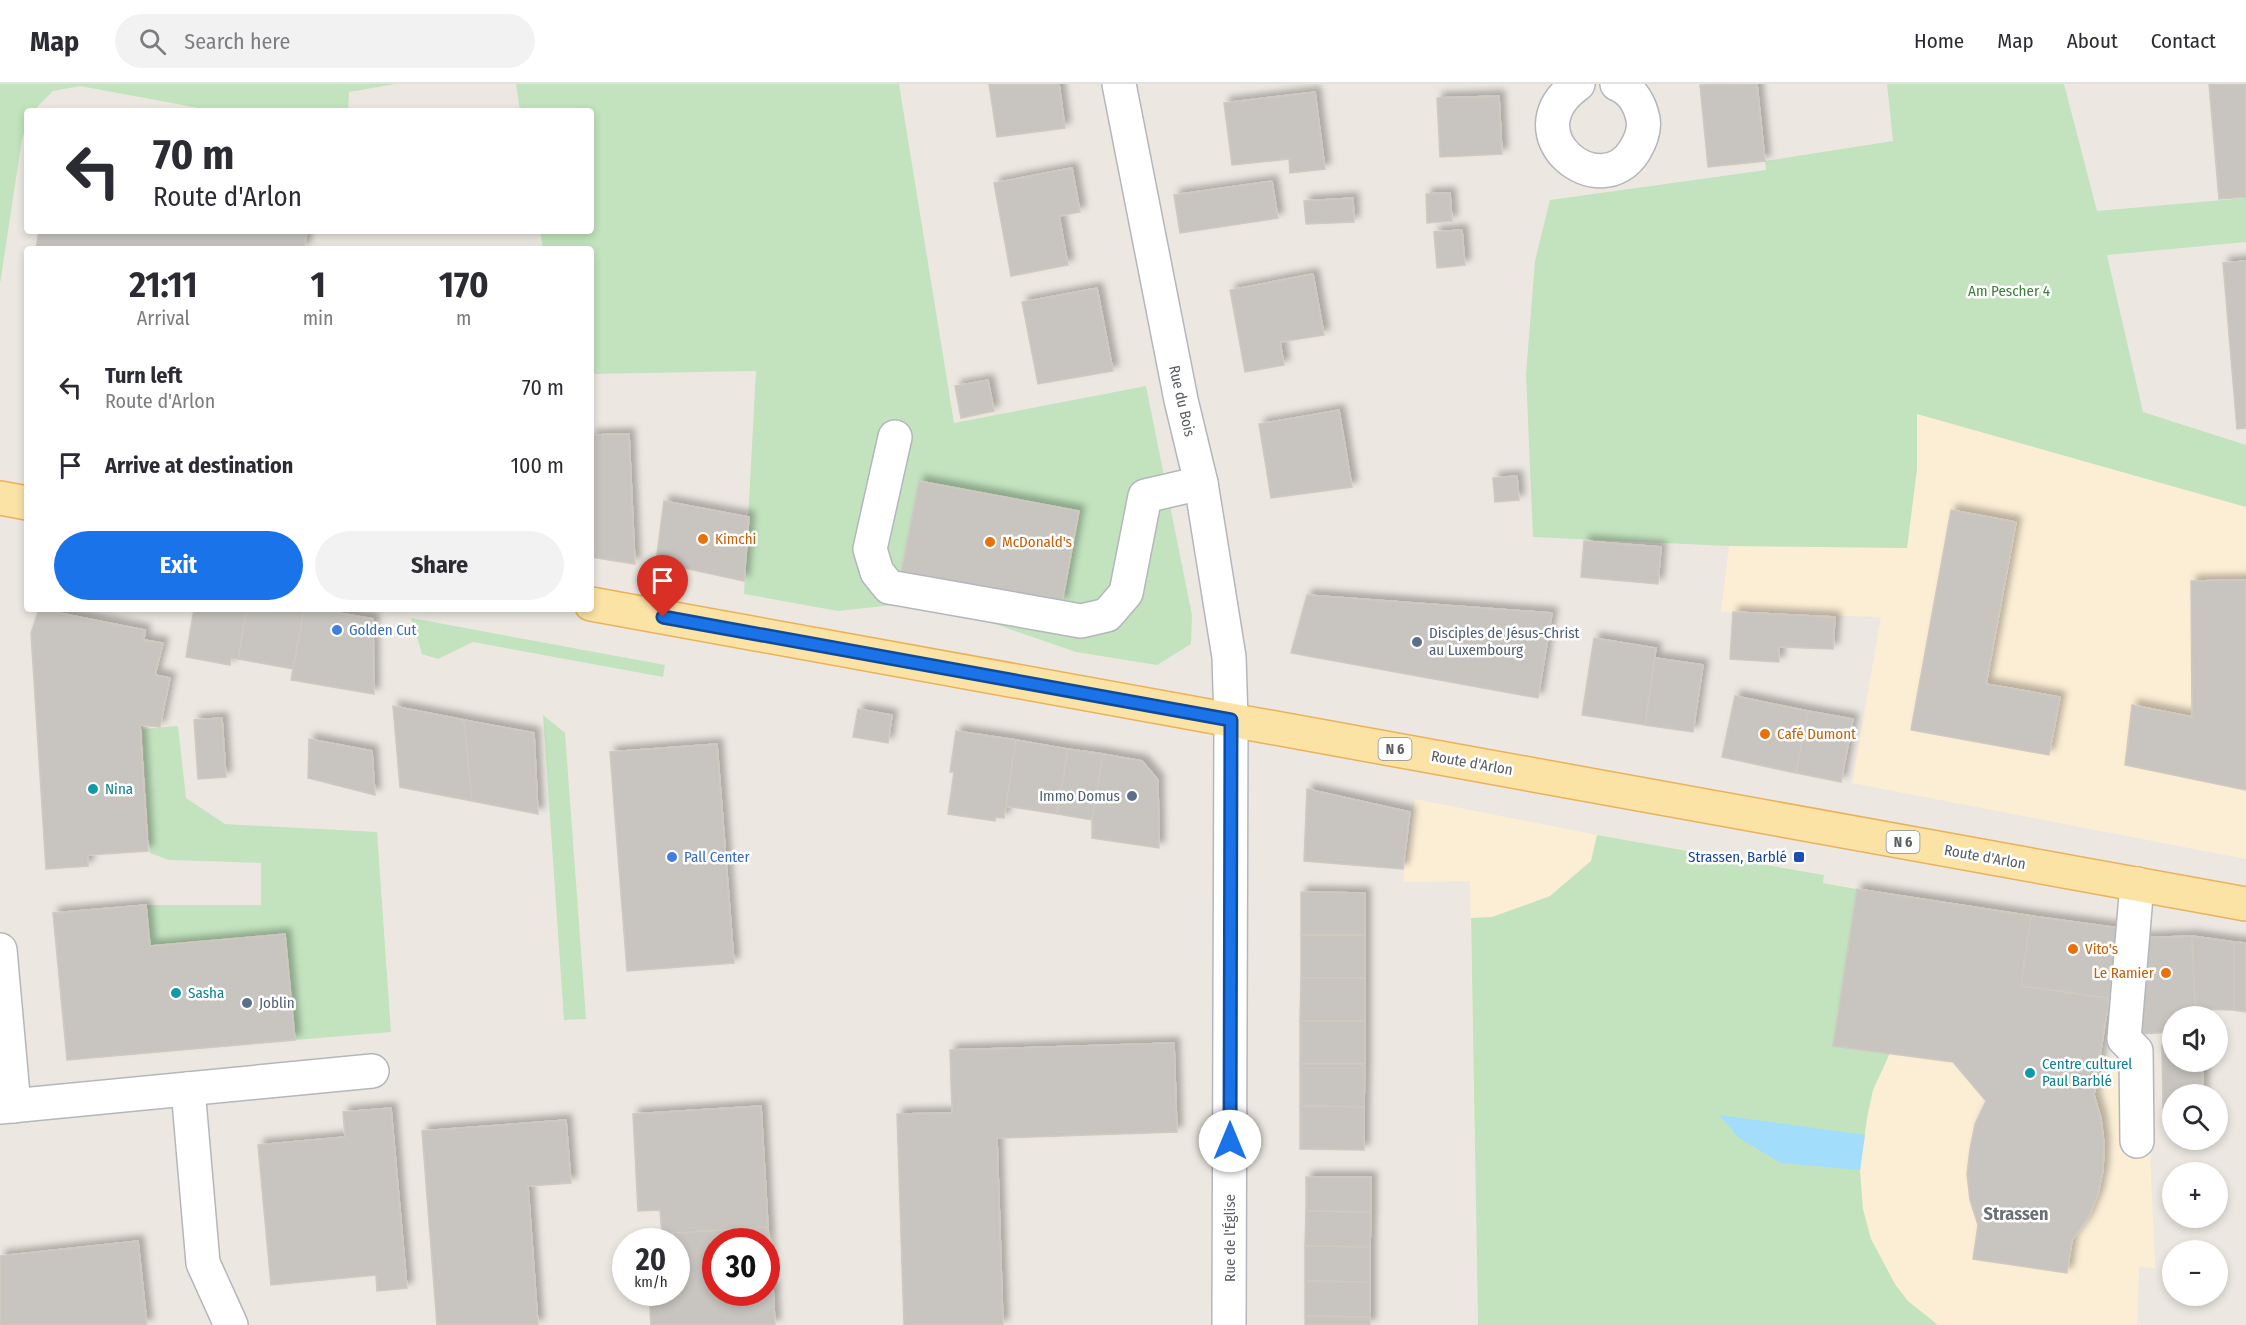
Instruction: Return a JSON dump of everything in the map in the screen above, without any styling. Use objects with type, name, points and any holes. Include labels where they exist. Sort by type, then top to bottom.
[{"type":"main road","points":[[0,498],[24,502]]},
{"type":"main road","name":"Route d'Arlon","points":[[594,605],[2246,904]]},
{"type":"street","name":"Rue du Bois","points":[[1119,84],[1178,388],[1201,483],[1229,657],[1231,720]]},
{"type":"street","points":[[1578,84],[1562,98],[1553,116],[1553,131],[1564,156],[1576,165],[1589,170],[1605,170],[1620,165],[1633,155],[1641,141],[1644,126],[1641,110],[1634,96],[1617,84]]},
{"type":"street","points":[[895,437],[870,549],[877,572],[889,587],[1081,621],[1107,615],[1126,593],[1145,496],[1201,483]]},
{"type":"street","name":"Rue de l'Église","points":[[1229,1325],[1231,720]]},
{"type":"street","points":[[2137,884],[2124,1039],[2136,1051],[2138,1141]]},
{"type":"street","points":[[0,950],[7,1106],[372,1071]]},
{"type":"street","points":[[188,1089],[204,1263],[231,1325]]},
{"type":"shaded area","points":[[1917,414],[2246,507],[2246,859],[1852,783],[1881,617],[1721,612],[1729,546],[1907,548],[1917,469]]},
{"type":"shaded area","points":[[1415,799],[1597,835],[1824,875],[1823,883],[2119,928],[2100,1057],[2146,1059],[2155,1268],[2139,1267],[2137,1325],[1478,1325],[1470,881],[1403,882]]},
{"type":"green space","points":[[0,84],[395,84],[349,92],[348,108],[199,108],[80,86],[53,91],[36,108],[24,108],[24,133],[0,284]]},
{"type":"green space","points":[[516,84],[899,84],[954,423],[1146,386],[1192,615],[1191,644],[1157,665],[1076,652],[995,624],[893,605],[838,611],[744,594],[756,371],[594,374],[594,246],[542,246],[540,234],[594,234],[594,108],[520,108]]},
{"type":"green space","name":"Am Pescher 4","points":[[1887,84],[2064,84],[2097,211],[2246,198],[2246,242],[2107,255],[2143,412],[2246,445],[2246,507],[1917,414],[1917,469],[1907,548],[1729,546],[1533,537],[1526,374],[1535,261],[1550,200],[1766,170],[1765,161],[1893,141]]},
{"type":"green space","points":[[411,618],[665,665],[663,677],[473,642],[438,659],[422,654]]},
{"type":"green space","points":[[543,715],[565,733],[586,1019],[564,1020]]},
{"type":"green space","points":[[178,726],[186,798],[225,824],[377,832],[391,1032],[295,1040],[285,934],[150,946],[146,905],[261,905],[261,863],[169,860],[150,853],[142,729]]},
{"type":"green space","points":[[1597,835],[1824,875],[1823,883],[1857,889],[1961,976],[1994,1111],[1953,1062],[1890,1053],[1873,1090],[1860,1170],[1863,1209],[1871,1239],[1895,1284],[1908,1301],[1938,1325],[1478,1325],[1471,918],[1492,917],[1550,896],[1591,861]]},
{"type":"water","points":[[1719,1115],[1865,1135],[1860,1170],[1781,1163],[1739,1138]]},
{"type":"building","points":[[989,84],[1059,84],[1065,128],[997,137]]},
{"type":"building","points":[[1757,84],[1765,161],[1708,167],[1700,85]]},
{"type":"building","points":[[2209,84],[2246,84],[2246,197],[2219,199]]},
{"type":"building","points":[[1315,92],[1325,169],[1290,173],[1289,159],[1232,165],[1224,103]]},
{"type":"building","points":[[1499,96],[1502,154],[1440,157],[1437,98]]},
{"type":"building","points":[[1072,168],[1080,212],[1059,216],[1068,265],[1011,276],[994,183]]},
{"type":"building","points":[[1272,181],[1278,218],[1180,233],[1174,195]]},
{"type":"building","points":[[1450,193],[1452,221],[1427,223],[1426,194]]},
{"type":"building","points":[[1353,198],[1354,222],[1306,224],[1304,201]]},
{"type":"building","points":[[1462,230],[1465,265],[1437,268],[1434,232]]},
{"type":"building","points":[[38,234],[306,234],[304,246],[36,246]]},
{"type":"building","points":[[2246,261],[2246,428],[2237,429],[2223,263]]},
{"type":"building","points":[[1313,274],[1324,335],[1280,342],[1284,365],[1245,372],[1230,290]]},
{"type":"building","points":[[1097,288],[1113,371],[1038,384],[1022,302]]},
{"type":"building","points":[[988,380],[994,411],[961,418],[955,386]]},
{"type":"building","points":[[1339,410],[1352,487],[1271,498],[1259,424]]},
{"type":"building","points":[[629,434],[635,564],[594,557],[594,435]]},
{"type":"building","points":[[1517,476],[1519,500],[1495,502],[1493,478]]},
{"type":"building","name":"McDonald's","points":[[919,481],[1079,511],[1062,603],[901,574]]},
{"type":"building","name":"Kimchi","points":[[664,501],[749,517],[744,581],[656,562]]},
{"type":"building","points":[[1951,510],[2016,522],[1986,684],[2060,697],[2049,755],[1911,730]]},
{"type":"building","points":[[1584,541],[1661,547],[1658,584],[1581,577]]},
{"type":"building","points":[[2246,580],[2246,790],[2125,765],[2132,705],[2192,717],[2191,581]]},
{"type":"building","points":[[1307,595],[1552,613],[1538,698],[1291,653]]},
{"type":"building","name":"Nina","points":[[38,612],[54,612],[145,630],[144,640],[163,643],[155,675],[170,678],[160,727],[140,725],[148,851],[88,855],[88,866],[46,869],[31,633]]},
{"type":"building","points":[[194,612],[246,612],[238,659],[231,658],[230,665],[186,657]]},
{"type":"building","points":[[246,612],[303,612],[293,669],[238,659]]},
{"type":"building","points":[[303,612],[332,612],[373,619],[374,694],[291,680]]},
{"type":"building","points":[[1733,612],[1835,617],[1833,649],[1779,647],[1779,662],[1730,659]]},
{"type":"building","points":[[1594,638],[1656,648],[1645,725],[1582,715]]},
{"type":"building","points":[[1655,658],[1703,665],[1693,732],[1645,725]]},
{"type":"building","name":"Café Dumont","points":[[1735,696],[1808,711],[1796,773],[1722,757]]},
{"type":"building","points":[[393,706],[464,720],[472,801],[400,787]]},
{"type":"building","points":[[858,709],[892,715],[888,743],[853,737]]},
{"type":"building","points":[[1808,711],[1853,719],[1841,782],[1796,773]]},
{"type":"building","points":[[222,718],[226,777],[198,779],[194,720]]},
{"type":"building","points":[[464,720],[534,733],[538,814],[472,801]]},
{"type":"building","points":[[956,731],[1016,740],[1004,818],[995,817],[995,821],[948,814],[954,772],[950,772]]},
{"type":"building","points":[[309,739],[372,751],[375,795],[308,778]]},
{"type":"building","points":[[1016,740],[1068,749],[1057,814],[1006,806]]},
{"type":"building","name":"Pall Center","points":[[717,744],[734,963],[627,971],[610,752]]},
{"type":"building","points":[[1068,749],[1103,754],[1092,820],[1057,814]]},
{"type":"building","points":[[1103,754],[1142,761],[1158,780],[1159,848],[1092,838],[1092,820]]},
{"type":"building","points":[[1307,789],[1410,812],[1403,869],[1304,861]]},
{"type":"building","name":"Centre culturel Paul Barblé","points":[[1857,889],[2031,916],[2021,986],[2109,998],[2094,1095],[2101,1119],[2104,1144],[2103,1170],[2098,1194],[2088,1218],[2072,1240],[2067,1273],[1973,1259],[1978,1225],[1970,1200],[1967,1174],[1975,1124],[1986,1101],[1953,1062],[1833,1046]]},
{"type":"building","points":[[1301,892],[1365,893],[1365,935],[1301,935]]},
{"type":"building","name":"Sasha","points":[[146,905],[150,946],[285,934],[295,1040],[67,1060],[53,913]]},
{"type":"building","points":[[2031,916],[2119,928],[2109,998],[2021,986]]},
{"type":"building","points":[[1301,935],[1365,935],[1365,978],[1301,978]]},
{"type":"building","name":"Le Ramier","points":[[2192,936],[2195,1006],[2162,1006],[2162,1033],[2141,1034],[2137,938]]},
{"type":"building","points":[[2192,936],[2234,942],[2234,1010],[2228,1010],[2228,1006],[2195,1006]]},
{"type":"building","points":[[2234,942],[2246,943],[2246,1012],[2234,1010]]},
{"type":"building","points":[[1301,978],[1365,978],[1365,1021],[1300,1021]]},
{"type":"building","points":[[1300,1021],[1365,1021],[1365,1064],[1300,1064]]},
{"type":"building","points":[[1174,1043],[1177,1132],[997,1138],[1003,1325],[904,1325],[897,1114],[952,1113],[950,1050]]},
{"type":"building","points":[[1300,1064],[1365,1064],[1364,1107],[1300,1106]]},
{"type":"building","points":[[2162,1072],[2203,1072],[2203,1084],[2163,1084]]},
{"type":"building","points":[[761,1106],[768,1227],[702,1228],[702,1231],[690,1232],[690,1228],[662,1228],[660,1210],[638,1211],[633,1114]]},
{"type":"building","points":[[1300,1106],[1364,1107],[1364,1150],[1300,1149]]},
{"type":"building","points":[[391,1108],[407,1288],[377,1291],[376,1275],[271,1285],[258,1145],[345,1137],[343,1112]]},
{"type":"building","points":[[566,1120],[571,1183],[528,1186],[538,1325],[437,1325],[422,1131]]},
{"type":"building","points":[[1306,1177],[1371,1177],[1371,1212],[1306,1211]]},
{"type":"building","points":[[1306,1211],[1371,1212],[1370,1247],[1305,1246]]},
{"type":"building","points":[[702,1231],[702,1306],[774,1306],[775,1325],[651,1325],[650,1306],[690,1306],[690,1232]]},
{"type":"building","points":[[138,1241],[147,1325],[0,1325],[0,1256]]},
{"type":"building","points":[[1305,1246],[1370,1247],[1370,1282],[1305,1281]]},
{"type":"building","points":[[1305,1281],[1370,1282],[1370,1317],[1305,1316]]},
{"type":"building","points":[[1305,1316],[1370,1317],[1370,1325],[1305,1325]]},
{"type":"place","name":"Kimchi","points":[[703,539]]},
{"type":"place","name":"McDonald's","points":[[990,542]]},
{"type":"place","name":"Golden Cut","points":[[337,630]]},
{"type":"place","name":"Disciples de Jésus-Christ au Luxembourg","points":[[1417,642]]},
{"type":"place","name":"Café Dumont","points":[[1765,734]]},
{"type":"place","name":"Nina","points":[[93,789]]},
{"type":"place","name":"Immo Domus","points":[[1132,796]]},
{"type":"place","name":"Pall Center","points":[[672,857]]},
{"type":"place","name":"Strassen, Barblé","points":[[1799,857]]},
{"type":"place","name":"Vito's","points":[[2073,949]]},
{"type":"place","name":"Le Ramier","points":[[2166,973]]},
{"type":"place","name":"Sasha","points":[[176,993]]},
{"type":"place","name":"Joblin","points":[[247,1003]]},
{"type":"place","name":"Centre culturel Paul Barblé","points":[[2030,1073]]},
{"type":"district","name":"Strassen","points":[[2016,1214]]},
{"type":"route","points":[[663,617],[1231,720],[1230,1141]]}]
